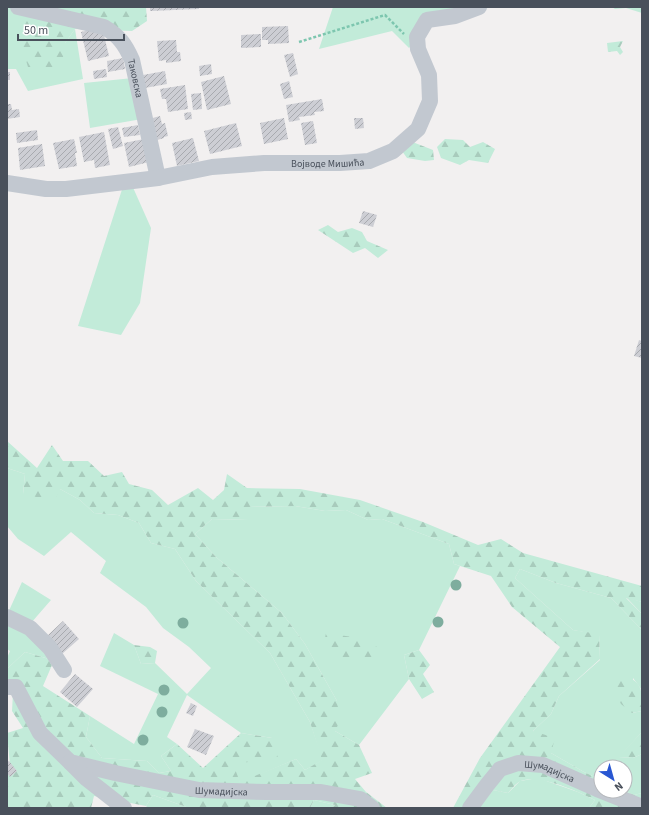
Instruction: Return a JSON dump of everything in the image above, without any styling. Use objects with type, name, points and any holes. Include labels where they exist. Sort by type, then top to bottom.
[{"type":"street","name":"Таковска","points":[[18,7],[104,27],[113,32],[125,45],[132,60],[158,178]]},
{"type":"street","points":[[418,49],[418,37],[427,20],[455,16],[479,7]]},
{"type":"street","name":"Војводе Мишића","points":[[7,183],[46,189],[66,190],[158,178],[212,167],[264,162],[340,163],[369,161],[393,151],[418,129],[430,101],[429,75],[418,49]]},
{"type":"street","points":[[7,617],[30,628],[50,648],[64,670]]},
{"type":"street","points":[[7,687],[16,687],[40,733],[87,780],[124,808]]},
{"type":"street","name":"Шумадијска","points":[[70,762],[115,773],[199,790],[321,792],[360,799],[372,808]]},
{"type":"street","name":"Шумадијска","points":[[470,808],[500,770],[518,763],[543,765],[597,790],[642,807]]},
{"type":"path","points":[[299,42],[385,15],[418,49]]},
{"type":"green space","points":[[7,7],[19,7],[65,43],[75,29],[83,79],[28,91],[16,69],[7,69]]},
{"type":"green space","points":[[19,7],[146,7],[147,21],[132,31],[75,29],[65,43],[63,60],[48,70],[28,67],[16,28],[24,14]]},
{"type":"green space","points":[[333,7],[491,7],[429,26],[409,48],[392,31],[319,49]]},
{"type":"green space","points":[[612,7],[641,7],[642,13],[626,8],[615,9]]},
{"type":"green space","points":[[623,41],[620,47],[623,52],[620,55],[617,51],[608,52],[607,43]]},
{"type":"green space","points":[[133,78],[142,119],[90,128],[84,83]]},
{"type":"green space","points":[[445,139],[463,140],[470,147],[483,142],[495,149],[488,163],[469,160],[460,165],[441,158],[437,147]]},
{"type":"green space","points":[[410,141],[433,150],[434,160],[425,161],[407,158],[402,151]]},
{"type":"green space","points":[[127,174],[151,228],[140,303],[121,335],[78,326]]},
{"type":"green space","points":[[328,225],[338,232],[352,228],[362,232],[367,241],[388,250],[378,258],[365,248],[353,253],[318,230]]},
{"type":"green space","points":[[7,441],[37,468],[52,445],[63,461],[88,461],[104,476],[122,472],[129,484],[152,490],[168,505],[198,488],[213,500],[224,490],[227,474],[247,488],[300,489],[360,500],[423,522],[478,545],[501,539],[523,553],[642,586],[642,602],[626,598],[642,614],[642,630],[611,598],[556,583],[520,569],[515,578],[573,630],[599,634],[600,659],[559,696],[551,714],[533,731],[555,738],[551,753],[593,776],[593,799],[557,784],[535,779],[519,782],[508,793],[493,790],[479,808],[453,808],[480,758],[560,647],[512,607],[491,576],[454,564],[449,544],[382,519],[368,520],[346,510],[325,511],[295,506],[248,507],[248,520],[212,519],[195,534],[216,557],[282,613],[305,644],[337,701],[340,721],[335,731],[359,745],[372,773],[355,779],[366,792],[387,808],[332,808],[335,805],[314,800],[310,808],[189,808],[153,795],[146,806],[94,796],[91,808],[7,808],[7,770],[10,765],[7,733],[23,728],[12,711],[13,693],[7,689],[7,669],[25,652],[49,659],[52,665],[43,686],[90,716],[86,737],[102,758],[147,761],[159,773],[171,771],[161,756],[177,744],[203,768],[241,733],[272,738],[278,758],[233,764],[240,782],[296,759],[305,770],[322,760],[310,722],[270,653],[196,581],[175,549],[151,543],[139,523],[118,515],[94,513],[80,500],[60,489],[54,501],[23,494],[25,474],[7,468]]},
{"type":"green space","points":[[7,468],[25,474],[23,494],[60,489],[80,500],[94,513],[118,515],[139,523],[151,543],[175,549],[196,581],[270,653],[310,722],[323,760],[305,770],[296,759],[240,783],[232,764],[272,738],[241,733],[187,695],[167,737],[177,744],[161,756],[171,771],[159,773],[147,761],[102,758],[86,737],[90,716],[134,744],[158,694],[100,666],[114,633],[134,645],[141,664],[155,663],[187,694],[211,668],[189,647],[163,628],[146,607],[100,573],[106,561],[71,532],[44,556],[18,539],[7,526]]},
{"type":"green space","points":[[295,506],[325,511],[346,510],[368,520],[382,519],[449,544],[454,564],[460,566],[419,650],[404,655],[409,679],[359,745],[335,731],[337,701],[305,644],[282,613],[216,557],[195,534],[212,519],[248,520],[248,507]]},
{"type":"green space","points":[[520,569],[556,583],[611,598],[642,630],[642,690],[633,678],[632,713],[642,711],[642,732],[619,757],[633,758],[642,754],[642,793],[633,795],[633,759],[593,759],[593,776],[551,753],[533,731],[551,714],[559,696],[600,660],[599,635],[573,630],[515,578]]},
{"type":"green space","points":[[22,582],[51,600],[31,623],[49,659],[25,652],[7,669],[7,658],[10,651],[7,649],[7,615]]},
{"type":"green space","points":[[626,597],[642,602],[642,614]]},
{"type":"green space","points":[[326,633],[359,638],[379,648],[371,662],[334,659],[323,648]]},
{"type":"green space","points":[[134,645],[150,647],[157,651],[155,663],[141,664]]},
{"type":"green space","points":[[419,650],[430,665],[423,674],[434,692],[422,699],[409,679],[404,655]]},
{"type":"green space","points":[[618,672],[632,679],[639,686],[642,696],[642,711],[632,713],[621,704],[612,687]]},
{"type":"green space","points":[[642,732],[642,754],[633,758],[618,757]]},
{"type":"green space","points":[[538,778],[578,792],[595,800],[589,808],[479,808],[493,790],[508,793],[520,781]]},
{"type":"green space","points":[[642,793],[642,808],[625,804],[622,808],[589,808],[595,800],[593,799],[633,799],[633,795]]},
{"type":"green space","points":[[153,795],[189,808],[148,808],[146,806]]},
{"type":"green space","points":[[314,800],[335,805],[332,808],[310,808]]},
{"type":"building","points":[[150,7],[199,7],[199,9],[150,11]]},
{"type":"building","points":[[288,26],[289,43],[268,44],[268,40],[262,40],[262,27]]},
{"type":"building","points":[[102,27],[109,56],[88,61],[81,32]]},
{"type":"building","points":[[261,34],[261,47],[241,48],[241,35]]},
{"type":"building","points":[[176,40],[177,52],[180,52],[181,61],[166,63],[166,60],[159,61],[157,41]]},
{"type":"building","points":[[293,53],[298,74],[290,77],[284,55]]},
{"type":"building","points":[[123,58],[125,69],[108,72],[107,61]]},
{"type":"building","points":[[211,64],[212,74],[200,76],[199,66]]},
{"type":"building","points":[[106,69],[107,77],[94,79],[93,71]]},
{"type":"building","points":[[165,71],[167,84],[145,88],[143,75]]},
{"type":"building","points":[[7,72],[10,72],[10,80],[7,80]]},
{"type":"building","points":[[224,76],[231,104],[207,110],[201,82]]},
{"type":"building","points":[[289,81],[293,97],[284,99],[280,84]]},
{"type":"building","points":[[185,85],[188,109],[168,112],[166,99],[162,99],[160,89]]},
{"type":"building","points":[[201,93],[202,109],[193,110],[191,94]]},
{"type":"building","points":[[322,99],[324,111],[314,112],[315,115],[299,117],[300,120],[289,122],[286,105]]},
{"type":"building","points":[[7,104],[11,104],[12,110],[19,109],[20,117],[7,119]]},
{"type":"building","points":[[191,112],[192,119],[185,120],[184,113]]},
{"type":"building","points":[[160,116],[162,124],[165,123],[168,136],[154,141],[149,119]]},
{"type":"building","points":[[284,118],[288,139],[264,144],[260,123]]},
{"type":"building","points":[[354,118],[363,118],[364,128],[355,129]]},
{"type":"building","points":[[313,121],[317,143],[305,145],[301,123]]},
{"type":"building","points":[[236,123],[242,146],[210,154],[204,131]]},
{"type":"building","points":[[138,125],[140,135],[124,137],[122,128]]},
{"type":"building","points":[[118,127],[123,146],[113,149],[108,129]]},
{"type":"building","points":[[37,130],[38,140],[17,143],[16,133]]},
{"type":"building","points":[[104,132],[110,165],[95,168],[94,160],[84,162],[79,137]]},
{"type":"building","points":[[193,138],[199,161],[177,166],[172,143]]},
{"type":"building","points":[[74,139],[77,153],[75,153],[77,166],[59,169],[53,143]]},
{"type":"building","points":[[144,139],[149,162],[129,167],[124,143]]},
{"type":"building","points":[[42,144],[45,166],[20,170],[18,148]]},
{"type":"building","points":[[363,211],[377,215],[373,227],[359,223]]},
{"type":"building","points":[[639,340],[642,341],[642,358],[634,356]]},
{"type":"building","points":[[63,621],[79,639],[62,654],[46,637]]},
{"type":"building","points":[[75,674],[93,689],[77,707],[60,692]]},
{"type":"building","points":[[191,703],[197,706],[193,716],[186,713]]},
{"type":"building","points":[[195,729],[214,736],[206,755],[187,747]]},
{"type":"building","points":[[9,761],[17,771],[10,777],[7,773],[7,762]]}]
